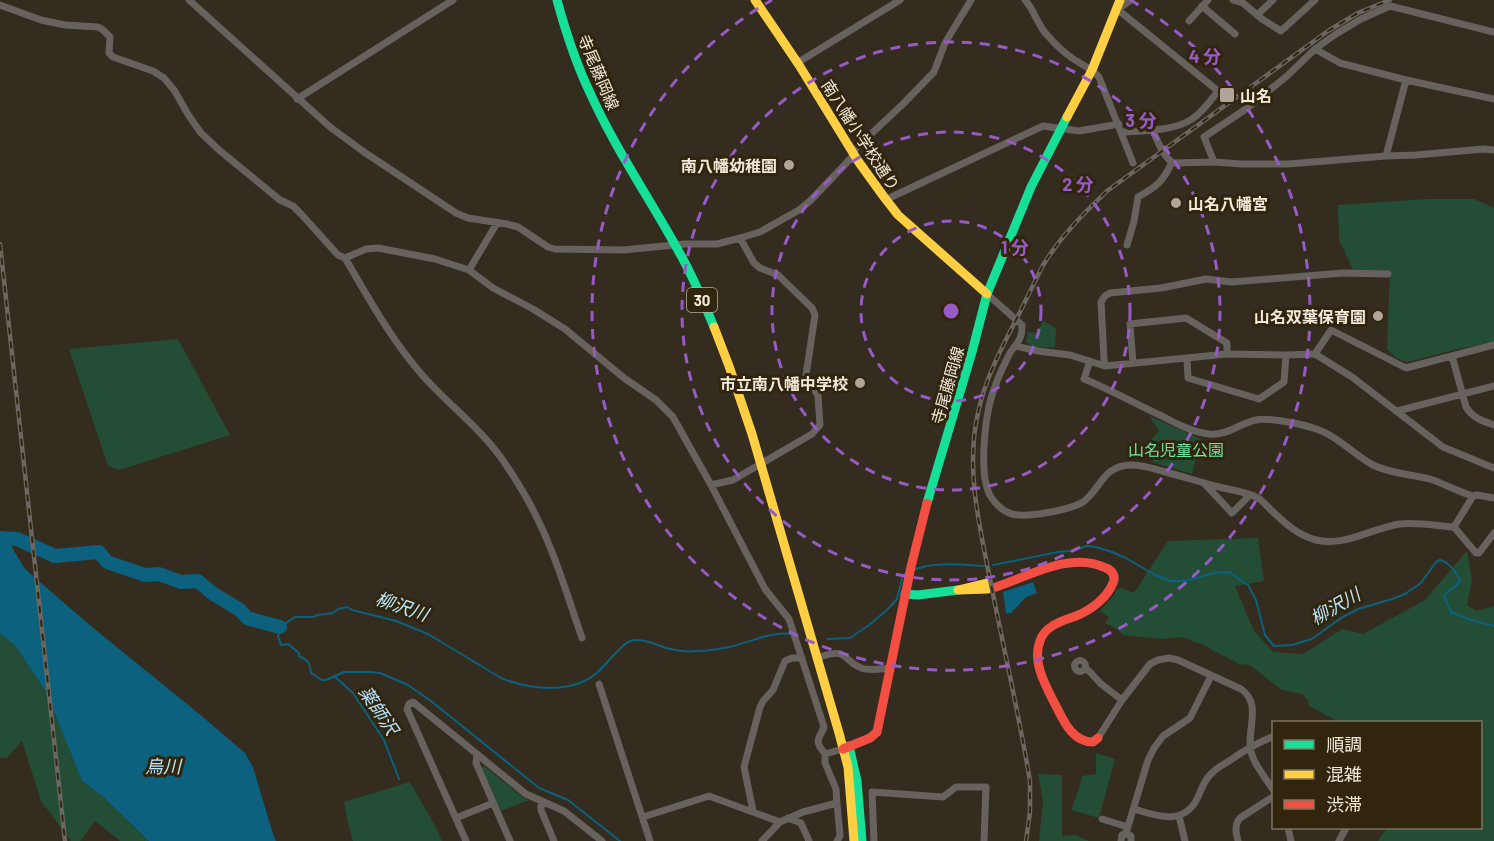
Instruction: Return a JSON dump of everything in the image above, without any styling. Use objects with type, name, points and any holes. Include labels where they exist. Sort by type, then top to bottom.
[{"type":"main road","name":"寺尾藤岡線","points":[[557,0],[574,58],[591,97],[675,245],[730,365],[806,619],[847,748],[855,763],[862,841]]},
{"type":"main road","name":"南八幡小学校通り","points":[[755,0],[797,63],[853,156],[885,200],[898,215],[987,294]]},
{"type":"main road","name":"寺尾藤岡線","points":[[847,748],[870,738],[877,732],[910,567],[987,294],[1031,187],[1092,70],[1120,0]]},
{"type":"main road","points":[[905,594],[918,595],[1008,584],[1077,562],[1101,566],[1110,571],[1114,575],[1114,580],[1110,588],[1095,605],[1082,613],[1060,620],[1049,628],[1041,638],[1036,657],[1069,729],[1088,743],[1098,738]]},
{"type":"main road","name":"寺尾藤岡線","points":[[806,619],[823,656],[847,748],[854,841]]},
{"type":"street","points":[[189,0],[330,128],[447,207],[468,218],[518,227],[548,247],[555,249],[623,250],[717,244],[760,232],[799,210],[853,156],[855,149],[934,72],[945,43],[971,0]]},
{"type":"street","points":[[297,99],[453,0]]},
{"type":"street","points":[[797,63],[900,0]]},
{"type":"street","points":[[1025,0],[1046,34],[1066,54],[1099,77],[1133,163]]},
{"type":"street","points":[[885,200],[1043,126],[1079,131],[1120,128],[1153,131],[1190,120],[1207,106],[1218,91],[1117,10],[1131,0]]},
{"type":"street","points":[[1189,21],[1208,0]]},
{"type":"street","points":[[1233,0],[1243,3],[1281,31],[1315,0]]},
{"type":"street","points":[[1257,15],[1273,0]]},
{"type":"street","points":[[0,5],[41,20],[104,30],[110,37],[109,53],[113,57],[153,71],[164,78],[201,133],[280,200],[293,206],[339,255],[345,258],[392,336],[424,376],[493,448],[512,474],[530,503],[546,537],[582,638]]},
{"type":"street","points":[[1202,6],[1235,34]]},
{"type":"street","points":[[1214,162],[1204,138],[1246,109],[1287,76],[1315,49],[1361,19],[1390,6],[1494,32]]},
{"type":"street","points":[[1315,49],[1340,63],[1494,99]]},
{"type":"street","points":[[1386,156],[1406,80]]},
{"type":"street","points":[[1153,131],[1161,148],[1172,162]]},
{"type":"street","points":[[1172,162],[1288,164],[1494,150]]},
{"type":"street","points":[[1127,245],[1138,197],[1161,182],[1172,162]]},
{"type":"street","points":[[469,270],[497,223]]},
{"type":"street","points":[[711,485],[733,480],[812,434],[820,425],[818,396],[806,375],[815,315],[812,308],[778,275],[754,263],[740,238]]},
{"type":"street","points":[[345,258],[366,249],[378,248],[435,259],[469,270],[493,288],[534,309],[565,329],[624,378],[656,400],[673,417],[765,589],[789,619],[824,727],[818,738],[818,744],[825,754],[825,763],[836,789],[840,836],[837,841]]},
{"type":"street","points":[[1105,366],[1101,302],[1110,293],[1161,288],[1206,279],[1232,282],[1343,273],[1388,274]]},
{"type":"street","points":[[987,294],[1022,325],[1021,338],[1008,356],[992,394],[984,444],[987,490],[998,506],[1005,511],[1014,515],[1024,515],[1065,510],[1090,495],[1110,471],[1120,466],[1140,466],[1259,498],[1293,530],[1319,541],[1330,542],[1353,538],[1398,524],[1454,527],[1476,553],[1479,553],[1494,533]]},
{"type":"street","points":[[1133,363],[1130,324],[1186,318],[1227,343],[1227,354]]},
{"type":"street","points":[[1316,354],[1331,330],[1406,368],[1494,345]]},
{"type":"street","points":[[1015,346],[1070,355],[1105,366],[1227,354],[1316,354],[1352,377],[1443,447],[1494,468]]},
{"type":"street","points":[[1187,359],[1188,378],[1259,399],[1284,382],[1286,355]]},
{"type":"street","points":[[1452,356],[1466,407],[1476,418],[1494,425]]},
{"type":"street","points":[[1090,361],[1084,379],[1142,407],[1211,434],[1226,433],[1256,420],[1268,420],[1320,430],[1373,465],[1431,480],[1473,496],[1494,498]]},
{"type":"street","points":[[1397,411],[1494,386]]},
{"type":"street","points":[[1204,483],[1232,513],[1250,495]]},
{"type":"street","points":[[1454,527],[1473,496]]},
{"type":"street","points":[[823,656],[834,652],[840,653],[860,668],[869,670],[890,668]]},
{"type":"street","points":[[753,812],[744,767],[760,707],[773,690],[785,661],[802,658]]},
{"type":"street","points":[[1098,738],[1122,700],[1150,664],[1169,658],[1178,660],[1241,689],[1249,696],[1253,709],[1250,747],[1252,756],[1272,788]]},
{"type":"street","points":[[1085,668],[1122,700]]},
{"type":"street","points":[[1121,841],[1122,835],[1127,830],[1154,748],[1163,736],[1190,718],[1211,676]]},
{"type":"street","points":[[599,684],[650,841]]},
{"type":"street","points":[[466,841],[407,709],[407,706],[413,702],[526,794],[564,812],[602,841]]},
{"type":"street","points":[[1134,809],[1166,818],[1179,816],[1192,807],[1212,772],[1250,747],[1272,737]]},
{"type":"street","points":[[825,754],[847,748]]},
{"type":"street","points":[[477,754],[476,763],[510,841]]},
{"type":"street","points":[[874,841],[872,792],[943,797],[956,787],[986,787],[984,841]]},
{"type":"street","points":[[643,817],[709,796],[780,822]]},
{"type":"street","points":[[1238,841],[1236,831],[1240,818],[1272,797]]},
{"type":"street","points":[[541,802],[541,810],[555,841]]},
{"type":"street","points":[[456,818],[493,803]]},
{"type":"street","points":[[762,841],[780,822],[837,803]]},
{"type":"street","points":[[1179,816],[1185,841]]},
{"type":"street","points":[[788,818],[801,824],[809,841]]},
{"type":"street","points":[[1102,819],[1127,830],[1131,841]]},
{"type":"green space","points":[[1427,199],[1474,199],[1494,208],[1494,342],[1407,362],[1396,358],[1387,349],[1390,271],[1353,270],[1339,240],[1338,205]]},
{"type":"green space","points":[[1043,321],[1056,328],[1055,347],[1034,347],[1026,342],[1028,332],[1037,333]]},
{"type":"green space","points":[[178,339],[230,435],[119,470],[108,466],[69,349]]},
{"type":"green space","name":"山名児童公園","points":[[1149,416],[1201,439],[1192,474],[1152,462],[1154,455],[1150,440],[1159,431]]},
{"type":"green space","points":[[1258,538],[1264,581],[1235,586],[1254,631],[1273,652],[1303,654],[1342,629],[1363,634],[1425,600],[1467,551],[1472,580],[1467,605],[1477,611],[1494,606],[1494,841],[1378,841],[1386,829],[1482,829],[1482,721],[1337,721],[1309,706],[1308,700],[1302,694],[1282,690],[1250,665],[1239,664],[1203,645],[1182,637],[1161,639],[1124,635],[1105,623],[1109,617],[1100,611],[1117,589],[1122,588],[1134,593],[1168,541]]},
{"type":"green space","points":[[0,634],[15,645],[46,692],[82,781],[102,796],[149,841],[120,841],[95,821],[80,841],[71,841],[41,801],[22,741],[7,758],[0,758]]},
{"type":"green space","points":[[1096,753],[1115,759],[1099,818],[1071,810],[1082,776],[1096,774]]},
{"type":"green space","points":[[484,766],[529,800],[501,811],[482,768]]},
{"type":"green space","points":[[1038,774],[1062,775],[1062,836],[1076,835],[1089,841],[1039,841],[1043,801]]},
{"type":"green space","points":[[410,782],[442,841],[353,841],[344,802]]},
{"type":"water","name":"烏川","points":[[0,531],[25,569],[245,753],[253,767],[276,841],[149,841],[102,796],[82,781],[46,692],[15,645],[0,634]]},
{"type":"water","points":[[1033,582],[1037,593],[1026,597],[1011,613],[1006,613],[1003,592]]},
{"type":"waterway","name":"柳沢川","points":[[0,538],[17,539],[55,556],[99,552],[107,562],[145,575],[159,574],[181,582],[198,581],[212,593],[240,610],[247,618],[280,627]]},
{"type":"waterway","name":"柳沢川","points":[[993,565],[1087,546],[1112,552],[1171,581],[1185,581],[1214,573],[1229,572],[1248,585],[1256,600],[1265,635],[1274,646],[1292,645],[1312,639],[1358,609],[1405,594],[1421,583],[1436,562],[1440,560],[1452,568],[1460,581],[1444,596],[1451,612],[1494,626]]},
{"type":"waterway","name":"柳沢川","points":[[913,570],[939,565],[984,566]]},
{"type":"waterway","name":"柳沢川","points":[[828,639],[850,638],[887,610],[897,599],[905,574]]},
{"type":"waterway","name":"柳沢川","points":[[620,841],[568,800],[539,788],[408,685],[380,673],[370,672],[344,672],[322,680],[311,673],[308,662],[299,656],[299,653],[288,644],[281,645],[278,636],[280,627],[295,617],[313,617],[333,613],[347,607],[396,621],[428,634],[501,678],[526,685],[552,688],[566,687],[590,678],[630,641],[640,640],[673,650],[694,651],[729,647],[775,634],[791,634]]},
{"type":"waterway","name":"薬師沢","points":[[334,676],[353,693],[384,740],[399,779]]},
{"type":"railway","points":[[1026,841],[1030,812],[1030,781],[975,499],[974,434],[985,388],[995,363],[1049,256],[1072,227],[1107,191],[1328,31],[1358,13],[1390,0]]},
{"type":"railway","points":[[0,244],[65,841]]},
{"type":"traffic: fast","points":[[557,0],[576,60],[601,115],[684,261],[714,327]]},
{"type":"traffic: fast","points":[[927,503],[987,294],[1031,187],[1067,117]]},
{"type":"traffic: fast","points":[[905,594],[918,595],[958,590]]},
{"type":"traffic: fast","points":[[849,746],[857,781],[862,841]]},
{"type":"traffic: slow","points":[[755,0],[799,65],[858,161],[898,215],[987,294]]},
{"type":"traffic: slow","points":[[1067,117],[1092,70],[1120,0]]},
{"type":"traffic: slow","points":[[714,327],[752,434],[839,733],[848,767],[854,841]]},
{"type":"traffic: slow","points":[[987,583],[958,590],[988,589]]},
{"type":"traffic: jam","points":[[843,749],[870,738],[877,732],[911,567],[927,503]]},
{"type":"traffic: jam","points":[[996,587],[1050,567],[1078,562],[1092,563],[1112,572],[1113,583],[1103,598],[1087,610],[1049,628],[1044,633],[1038,649],[1042,676],[1067,726],[1080,739],[1093,742],[1098,738]]},
{"type":"place","name":"山名","points":[[1227,95]]},
{"type":"place","name":"南八幡幼稚園","points":[[789,165]]},
{"type":"place","name":"山名八幡宮","points":[[1176,203]]},
{"type":"place","name":"山名双葉保育園","points":[[1378,316]]},
{"type":"place","name":"市立南八幡中学校","points":[[860,383]]}]
